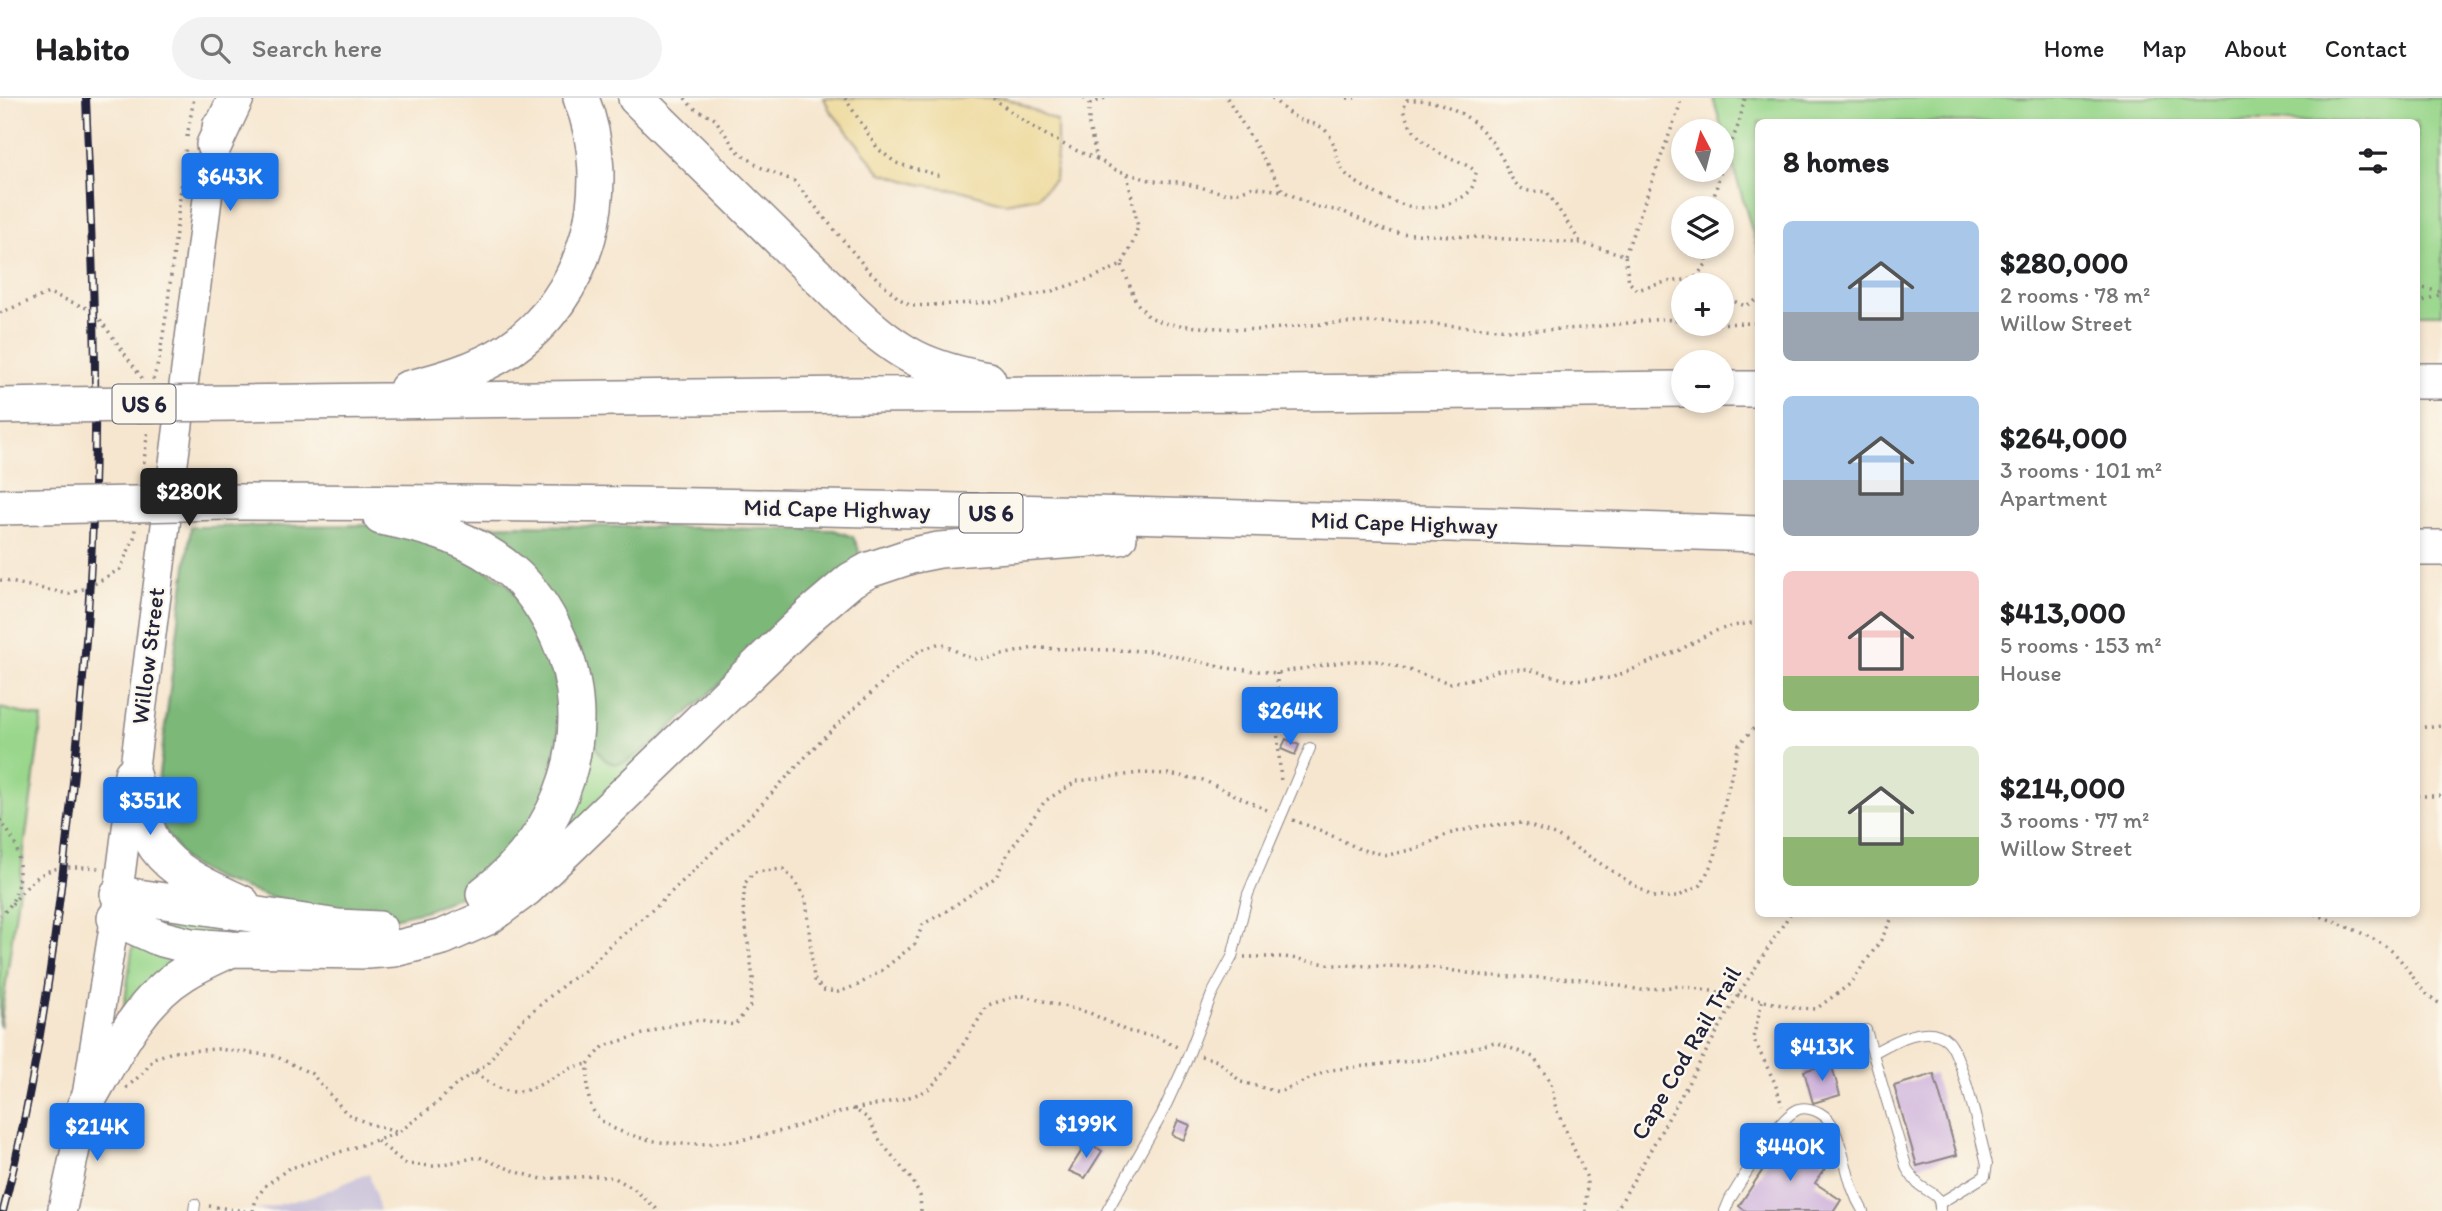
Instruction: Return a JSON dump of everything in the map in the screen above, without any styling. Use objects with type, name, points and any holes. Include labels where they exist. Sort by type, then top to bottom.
[{"type":"highway","points":[[214,145],[236,98]]},
{"type":"highway","points":[[359,401],[431,383],[483,364],[526,336],[557,303],[578,267],[592,225],[596,202],[594,150],[589,119],[581,98]]},
{"type":"highway","points":[[636,98],[855,313],[891,344],[923,363],[941,369],[1053,393]]},
{"type":"highway","points":[[2420,381],[2442,380]]},
{"type":"highway","name":"US 6","points":[[0,406],[1053,393],[1280,394],[1671,389]]},
{"type":"highway","points":[[1734,389],[1755,389]]},
{"type":"highway","name":"Mid Cape Highway","points":[[0,507],[223,502],[596,504],[1388,522],[1755,534]]},
{"type":"highway","points":[[118,894],[356,930],[418,923],[438,917],[480,896],[501,881],[546,827],[565,784],[576,736],[573,691],[563,648],[541,605],[512,572],[477,547],[435,529],[309,502]]},
{"type":"highway","points":[[118,894],[151,934],[206,948],[340,951],[394,949],[443,937],[488,917],[543,874],[832,595],[869,570],[892,561],[939,550],[1388,522]]},
{"type":"highway","points":[[2420,548],[2442,548]]},
{"type":"highway","points":[[132,774],[150,833],[156,846],[169,861],[199,882],[273,918]]},
{"type":"highway","points":[[85,1105],[132,1028],[166,987],[181,975],[232,949]]},
{"type":"main road","name":"Willow Street","points":[[62,1211],[85,1105],[118,894],[221,98]]},
{"type":"lane","points":[[1107,1211],[1161,1116],[1212,994],[1232,957],[1248,894],[1310,748]]},
{"type":"lane","points":[[1866,1030],[1873,1054],[1907,1169],[1919,1184],[1936,1194],[1940,1207],[1985,1176],[1987,1164],[1959,1061],[1948,1041],[1936,1034],[1899,1038],[1873,1054]]},
{"type":"lane","points":[[1725,1211],[1730,1199],[1775,1131],[1786,1118],[1800,1109],[1812,1109],[1830,1121],[1836,1133],[1851,1190],[1863,1211]]},
{"type":"path","points":[[0,313],[49,293],[94,311],[150,388],[159,360],[167,310],[194,98]]},
{"type":"path","points":[[685,98],[692,107],[715,119],[736,150],[760,167],[794,181],[867,269],[897,297],[911,306],[996,302],[1049,292],[1122,265],[1138,227],[1127,174]]},
{"type":"path","points":[[845,98],[878,149],[896,163],[941,176]]},
{"type":"path","points":[[993,98],[1034,130],[1065,147],[1127,174],[1153,181],[1179,182],[1224,193],[1254,187],[1283,191],[1316,206],[1342,211],[1396,233],[1581,243],[1625,255]]},
{"type":"path","points":[[1084,98],[1089,104],[1089,126],[1097,159]]},
{"type":"path","points":[[1089,104],[1105,98]]},
{"type":"path","points":[[1227,98],[1283,191]]},
{"type":"path","points":[[1272,98],[1295,118],[1324,128],[1334,141],[1337,158],[1343,170],[1353,181],[1381,196],[1413,207],[1443,205],[1467,194],[1473,185],[1476,172],[1467,163],[1447,157],[1413,132],[1403,109],[1407,100],[1425,98],[1450,104],[1478,125],[1502,158],[1511,179],[1525,190],[1546,192],[1581,243]]},
{"type":"path","points":[[1347,98],[1355,98]]},
{"type":"path","points":[[1671,281],[1636,290],[1629,282],[1625,255],[1680,98]]},
{"type":"path","points":[[1734,136],[1745,98]]},
{"type":"path","points":[[1122,265],[1136,302],[1149,317],[1168,324],[1260,330],[1333,323],[1392,322],[1524,331],[1671,320]]},
{"type":"path","points":[[2420,288],[2442,293]]},
{"type":"path","points":[[2420,302],[2442,293]]},
{"type":"path","points":[[1734,301],[1745,306],[1755,301]]},
{"type":"path","points":[[1734,323],[1755,323]]},
{"type":"path","points":[[141,486],[148,424]]},
{"type":"path","points":[[0,580],[69,594],[89,587],[120,569],[134,538],[136,525]]},
{"type":"path","points":[[253,1211],[256,1199],[265,1186],[288,1169],[398,1133],[458,1083],[488,1063],[522,1020],[566,982],[586,970],[609,946],[657,906],[759,807],[823,738],[919,651],[940,643],[972,659],[1034,648],[1152,651],[1226,668],[1277,673],[1347,661],[1380,661],[1450,683],[1499,670],[1528,669],[1567,680],[1611,678],[1680,650],[1712,632],[1755,623]]},
{"type":"path","points":[[1277,673],[1278,760],[1282,813]]},
{"type":"path","points":[[2420,728],[2442,725]]},
{"type":"path","points":[[474,1072],[496,1087],[506,1091],[521,1091],[537,1086],[571,1068],[588,1064],[604,1046],[676,1024],[699,1020],[735,1025],[750,1006],[753,979],[743,906],[745,883],[754,872],[783,869],[806,900],[814,979],[823,990],[838,992],[858,985],[915,944],[923,924],[996,877],[1008,853],[1045,801],[1077,781],[1141,773],[1203,780],[1362,850],[1388,855],[1419,848],[1448,834],[1481,826],[1522,823],[1556,836],[1653,897],[1677,897],[1700,885],[1715,857],[1739,744],[1755,727]]},
{"type":"path","points":[[2420,796],[2442,796]]},
{"type":"path","points":[[0,820],[16,845],[19,861],[12,904]]},
{"type":"path","points":[[0,915],[22,891],[48,870],[64,866],[118,894]]},
{"type":"path","name":"Cape Cod Rail Trail","points":[[1616,1211],[1738,995],[1788,917]]},
{"type":"path","points":[[1232,957],[1285,957],[1334,965],[1429,967],[1487,976],[1585,979],[1641,990],[1680,986],[1795,1008],[1816,1009],[1850,984],[1881,940],[1893,917]]},
{"type":"path","points":[[2322,917],[2362,934],[2393,953],[2427,997],[2442,1005]]},
{"type":"path","points":[[588,1064],[587,1093],[596,1115],[615,1130],[672,1144],[699,1144],[775,1133],[834,1113],[926,1091],[948,1068],[988,1004],[1020,995],[1090,1013],[1127,1031],[1157,1037],[1189,1053],[1219,1062],[1241,1082],[1279,1092],[1331,1070],[1436,1058],[1495,1042],[1533,1057],[1551,1082],[1556,1109],[1587,1178],[1586,1211]]},
{"type":"path","points":[[1762,1001],[1753,1038],[1775,1083],[1786,1118]]},
{"type":"path","points":[[85,1105],[126,1088],[144,1072],[154,1058],[173,1052],[216,1049],[275,1056],[293,1064],[312,1074],[347,1114],[367,1124],[398,1133]]},
{"type":"path","points":[[854,1109],[869,1119],[880,1141],[912,1180],[920,1196],[921,1211]]},
{"type":"path","points":[[377,1141],[406,1164],[433,1166],[479,1157],[542,1179],[596,1176],[615,1178],[634,1189],[659,1211]]},
{"type":"path","points":[[195,1207],[245,1211]]},
{"type":"shaded area","points":[[369,1173],[380,1211],[255,1211],[319,1194]]},
{"type":"green space","points":[[1713,98],[2442,98],[2442,314],[2420,314],[2420,119],[1755,119],[1755,240],[1734,169],[1734,119],[1719,119]]},
{"type":"green space","points":[[369,525],[448,545],[508,584],[543,633],[564,708],[545,807],[471,891],[428,910],[385,920],[282,901],[216,879],[185,861],[162,826],[157,790],[191,527]]},
{"type":"green space","points":[[482,526],[834,530],[853,537],[860,558],[653,744],[625,762],[615,764],[607,761],[595,746],[586,707],[481,533]]},
{"type":"green space","points":[[586,707],[597,748],[604,758],[613,762],[637,754],[670,731],[669,735],[525,880],[492,904],[457,923],[398,940],[350,944],[184,938],[166,932],[141,917],[141,912],[150,910],[361,940],[398,936],[433,928],[465,914],[496,896],[522,874],[545,847],[564,816],[581,763]]},
{"type":"green space","points":[[0,708],[42,718],[0,1027]]},
{"type":"green space","points":[[133,944],[185,956],[123,1015]]},
{"type":"sand","points":[[824,98],[1007,98],[1057,121],[1055,179],[1038,197],[1005,203],[881,173],[829,109]]},
{"type":"building","points":[[1286,739],[1299,745],[1295,755],[1281,749]]},
{"type":"building","points":[[1831,1063],[1840,1095],[1813,1103],[1804,1071]]},
{"type":"building","points":[[1934,1074],[1957,1155],[1917,1166],[1894,1086]]},
{"type":"building","points":[[1178,1120],[1190,1125],[1184,1140],[1172,1135]]},
{"type":"building","points":[[1785,1136],[1828,1164],[1815,1183],[1841,1200],[1834,1211],[1746,1211],[1739,1206]]},
{"type":"building","points":[[1087,1142],[1102,1151],[1085,1178],[1069,1171]]},
{"type":"railway","points":[[3,1211],[33,1075],[48,983],[61,891],[88,621],[93,531],[95,389],[86,98]]}]
